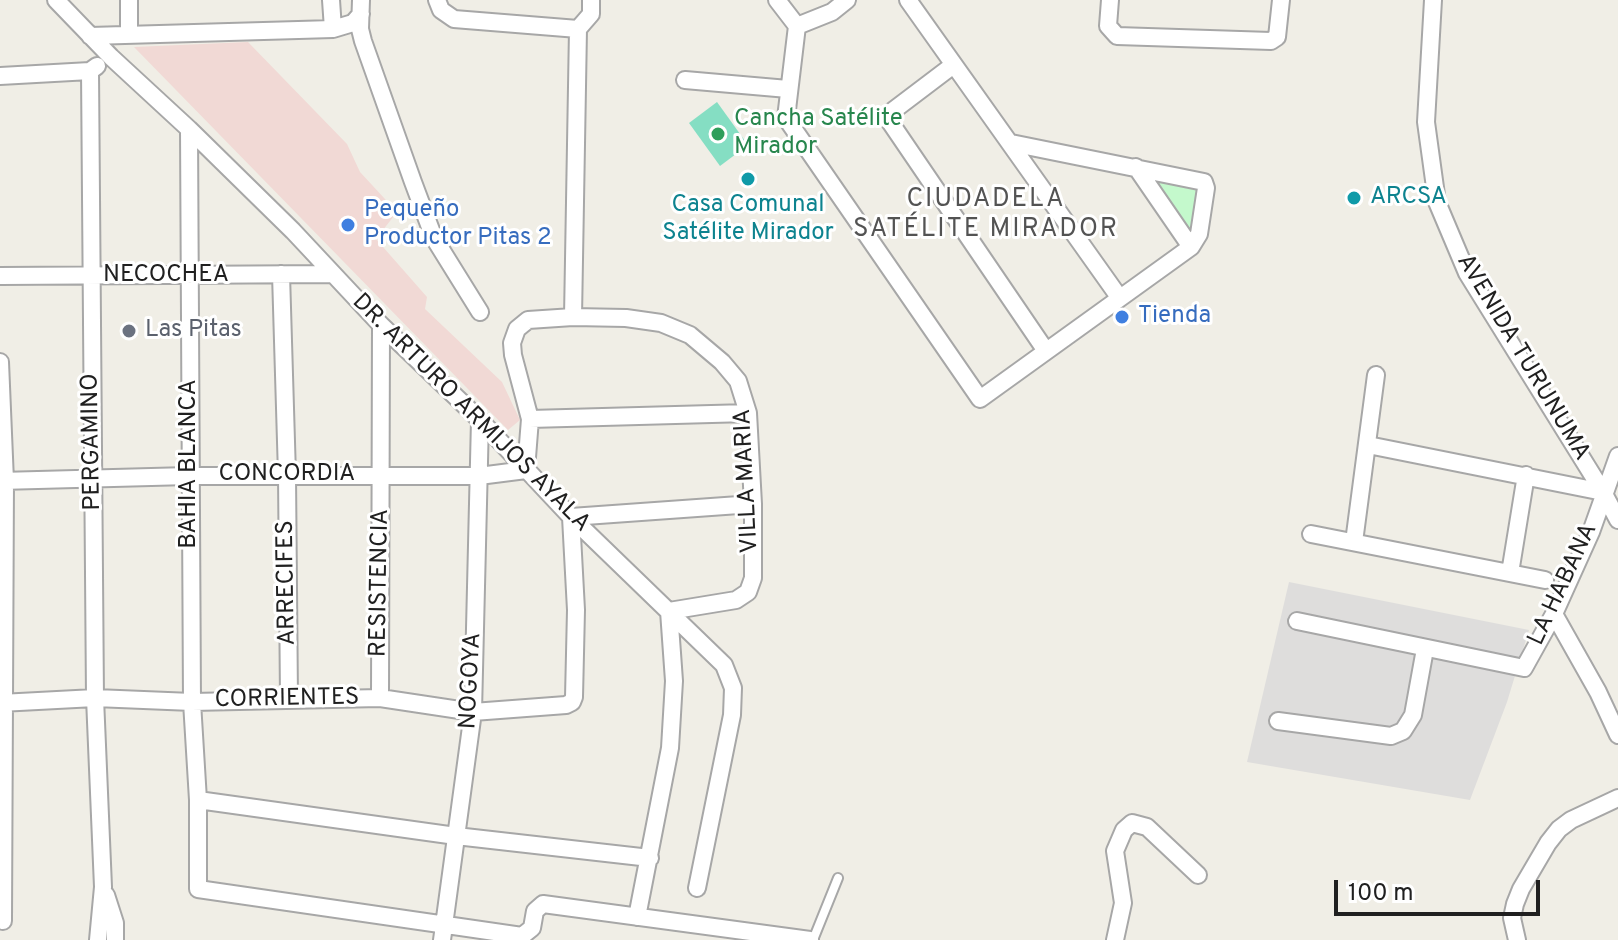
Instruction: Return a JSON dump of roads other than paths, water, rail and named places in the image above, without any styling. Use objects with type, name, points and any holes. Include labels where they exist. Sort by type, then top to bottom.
[{"type":"street","name":"DR. ARTURO ARMIJOS AYALA","points":[[56,0],[111,57],[293,231],[381,325],[480,420],[571,517],[724,665],[733,688],[732,715],[697,888]]},
{"type":"street","points":[[129,0],[129,35]]},
{"type":"street","points":[[331,0],[333,29]]},
{"type":"street","points":[[437,0],[447,16],[454,19],[578,29]]},
{"type":"street","points":[[573,317],[578,29],[591,14],[591,0]]},
{"type":"street","points":[[777,0],[797,26],[786,118],[980,399],[1191,247],[1199,234],[1206,185],[1136,167],[1011,143]]},
{"type":"street","points":[[797,26],[832,12],[847,0]]},
{"type":"street","points":[[908,0],[1119,297]]},
{"type":"street","points":[[1110,0],[1108,26],[1117,36],[1271,41],[1277,37],[1281,0]]},
{"type":"street","name":"AVENIDA TURUNUMA","points":[[1433,0],[1426,122],[1437,202],[1467,273],[1618,520]]},
{"type":"street","points":[[90,36],[333,29],[353,23],[361,7]]},
{"type":"street","points":[[361,7],[363,41],[434,238],[480,312]]},
{"type":"street","points":[[0,76],[90,71],[111,57]]},
{"type":"street","points":[[952,66],[886,116],[1046,351]]},
{"type":"street","name":"PERGAMINO","points":[[90,71],[95,698],[103,887]]},
{"type":"street","points":[[685,80],[788,89]]},
{"type":"street","name":"BAHIA BLANCA","points":[[189,129],[189,476],[198,889],[443,933]]},
{"type":"street","points":[[1136,167],[1191,247]]},
{"type":"street","name":"ARRECIFES","points":[[281,274],[289,699]]},
{"type":"street","name":"NECOCHEA","points":[[0,276],[332,274]]},
{"type":"street","name":"VILLA MARIA","points":[[530,419],[512,343],[517,329],[528,320],[626,318],[661,323],[690,335],[722,362],[738,381],[748,413],[753,578],[748,592],[736,600],[669,611]]},
{"type":"street","name":"RESISTENCIA","points":[[380,698],[381,325]]},
{"type":"street","points":[[0,362],[3,921]]},
{"type":"street","points":[[1354,542],[1376,375]]},
{"type":"street","points":[[526,470],[530,419],[748,413]]},
{"type":"street","name":"NOGOYA","points":[[443,933],[473,712],[480,420]]},
{"type":"street","points":[[1368,445],[1603,492]]},
{"type":"street","name":"LA HABANA","points":[[1425,649],[1524,668],[1554,614],[1591,532],[1618,456]]},
{"type":"street","name":"CONCORDIA","points":[[2,481],[189,476],[479,476],[526,470]]},
{"type":"street","points":[[1510,573],[1526,475]]},
{"type":"street","points":[[571,517],[753,504]]},
{"type":"street","name":"CORRIENTES","points":[[2,702],[95,698],[192,702],[380,698],[473,712],[566,705],[572,702],[576,610],[571,517]]},
{"type":"street","points":[[1311,534],[1545,580]]},
{"type":"street","points":[[637,917],[670,748],[674,681],[669,611]]},
{"type":"street","points":[[1554,614],[1598,692],[1618,735]]},
{"type":"street","points":[[1278,721],[1391,736],[1403,731],[1413,715],[1425,649],[1297,621]]},
{"type":"street","points":[[1517,940],[1512,918],[1515,904],[1548,843],[1571,820],[1618,798]]},
{"type":"street","points":[[198,800],[456,836],[650,858]]},
{"type":"street","points":[[1115,940],[1123,903],[1115,851],[1124,830],[1132,823],[1147,827],[1198,875]]},
{"type":"street","points":[[98,940],[103,887]]},
{"type":"street","points":[[103,887],[112,910],[115,940]]},
{"type":"street","points":[[443,933],[522,936],[532,928],[535,911],[543,904],[811,940]]},
{"type":"lane","points":[[811,940],[838,878]]},
{"type":"place","name":"Cancha Satélite Mirador","points":[[718,134]]},
{"type":"place","name":"Casa Comunal Satélite Mirador","points":[[748,179]]},
{"type":"place","name":"ARCSA","points":[[1354,198]]},
{"type":"place","name":"Pequeño Productor Pitas 2","points":[[348,225]]},
{"type":"place","name":"Tienda","points":[[1122,317]]},
{"type":"place","name":"Las Pitas","points":[[129,331]]},
{"type":"district","name":"CIUDADELA SATÉLITE MIRADOR","points":[[986,216]]}]
